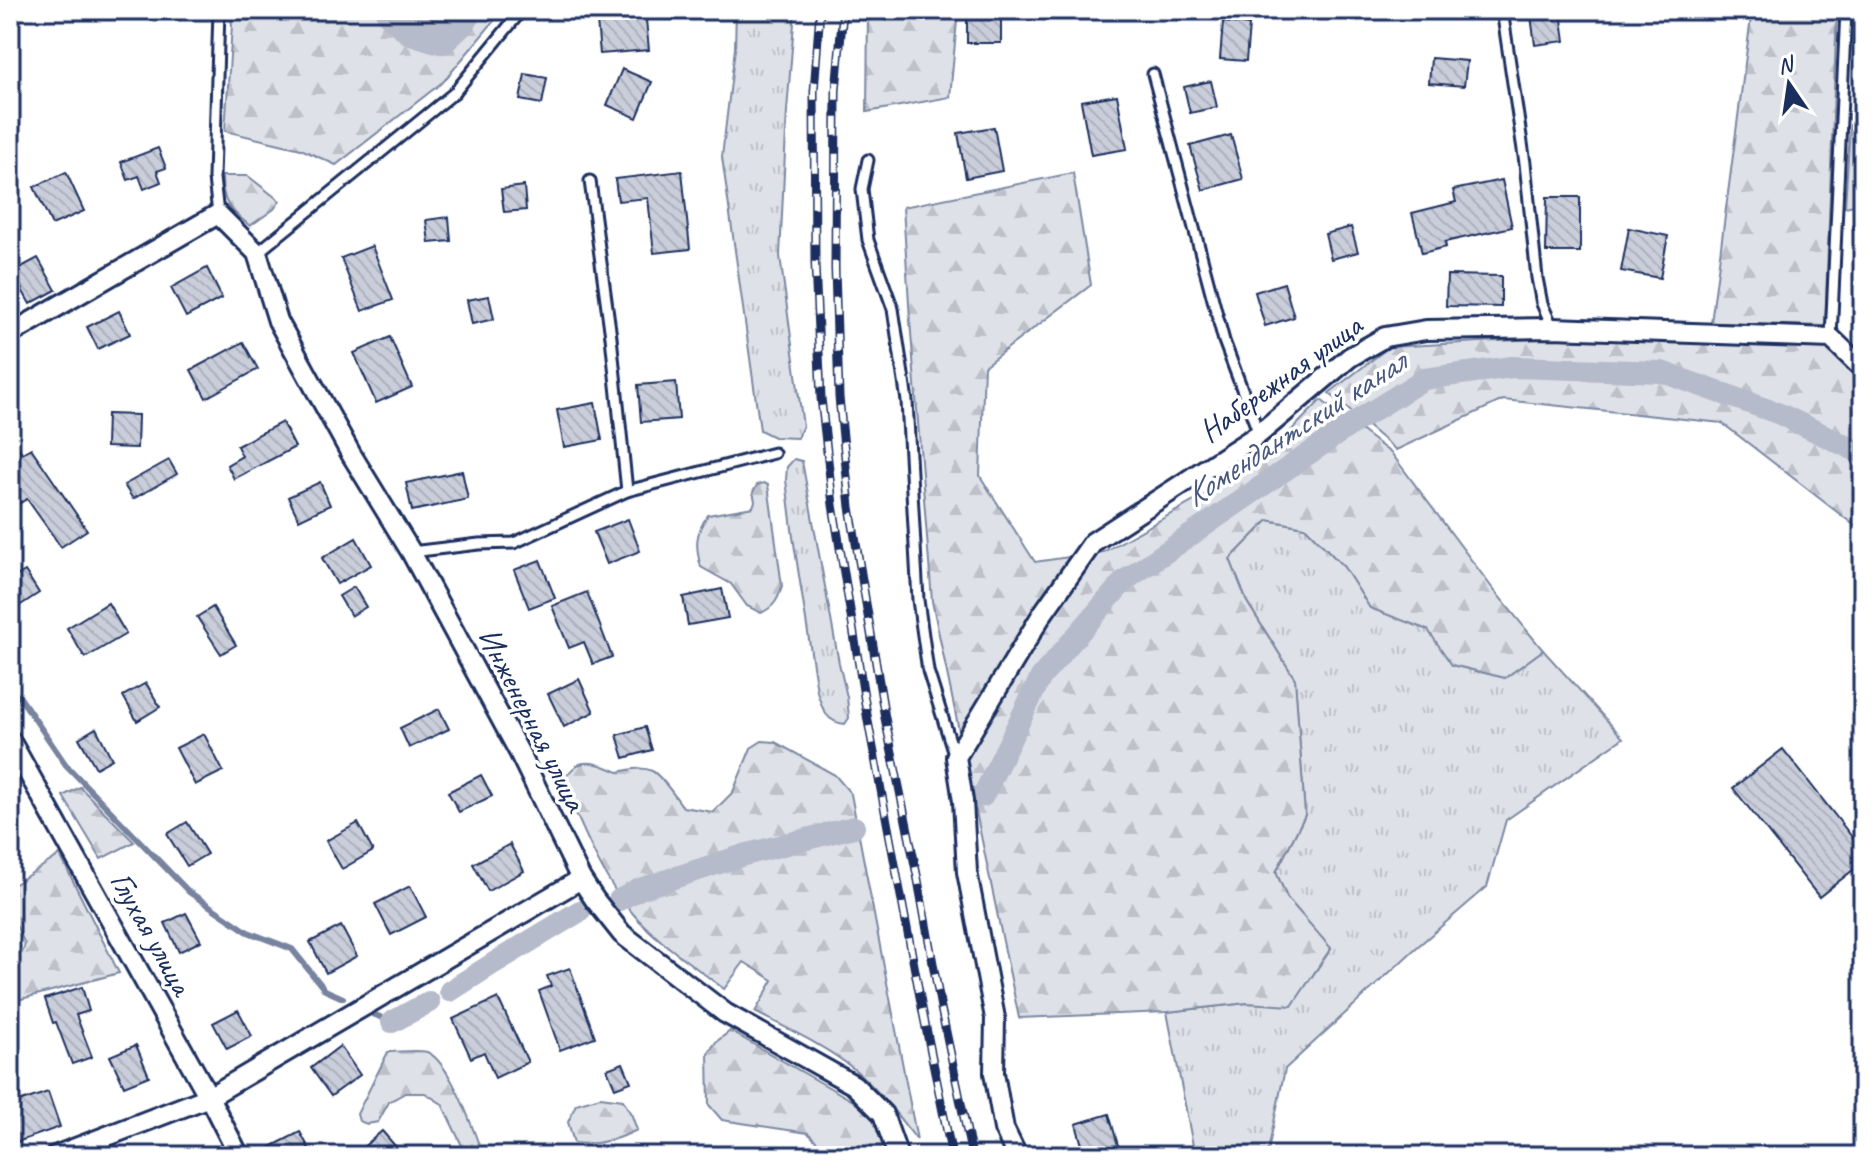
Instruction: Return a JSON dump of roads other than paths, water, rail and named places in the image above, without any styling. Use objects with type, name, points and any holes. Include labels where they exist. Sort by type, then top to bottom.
[{"type":"street","name":"Инженерная улица","points":[[218,214],[257,253],[278,321],[351,454],[411,552],[519,752],[581,879],[622,934],[725,1013],[854,1085],[883,1114],[898,1156]]},
{"type":"street","points":[[10,334],[218,214]]},
{"type":"street","name":"Набережная улица","points":[[956,757],[1043,613],[1093,542],[1259,434],[1350,357],[1385,337],[1426,330],[1553,328],[1831,338]]},
{"type":"street","points":[[1831,338],[1863,369]]},
{"type":"street","name":"Глухая улица","points":[[10,740],[239,1156]]},
{"type":"street","points":[[956,757],[963,801],[967,872],[995,1018],[994,1073],[1004,1129],[1017,1156]]},
{"type":"street","points":[[55,1156],[209,1097],[581,879]]},
{"type":"lane","points":[[218,214],[214,178],[219,10]]},
{"type":"lane","points":[[257,253],[454,93],[522,10]]},
{"type":"lane","points":[[1502,10],[1525,163],[1537,278],[1542,304],[1553,328]]},
{"type":"lane","points":[[1831,338],[1846,10]]},
{"type":"lane","points":[[1153,74],[1224,341],[1259,434]]},
{"type":"lane","points":[[868,160],[862,189],[868,240],[893,309],[907,401],[918,600],[928,671],[956,757]]},
{"type":"lane","points":[[590,181],[627,491]]},
{"type":"lane","points":[[411,552],[514,543],[627,491],[774,453]]},
{"type":"waterway","points":[[394,10],[412,26],[441,35],[459,18],[462,10]]},
{"type":"waterway","name":"Комендантский канал","points":[[973,798],[983,796],[1041,677],[1124,581],[1355,422],[1424,379],[1512,367],[1662,372],[1780,414],[1863,454]]},
{"type":"waterway","name":"Комендантский канал","points":[[10,691],[19,696],[66,765],[189,892],[248,932],[292,949],[325,990],[343,998]]},
{"type":"waterway","name":"Комендантский канал","points":[[619,900],[640,889],[744,855],[854,827]]},
{"type":"waterway","name":"Комендантский канал","points":[[450,991],[580,911]]},
{"type":"waterway","name":"Комендантский канал","points":[[392,1022],[429,1002]]},
{"type":"waterway","name":"Комендантский канал","points":[[373,1014],[392,1022]]},
{"type":"railway","points":[[820,10],[814,92],[815,263],[821,398],[833,505],[868,721],[952,1156]]},
{"type":"railway","points":[[843,10],[836,91],[835,269],[839,397],[850,507],[885,718],[972,1156]]}]
